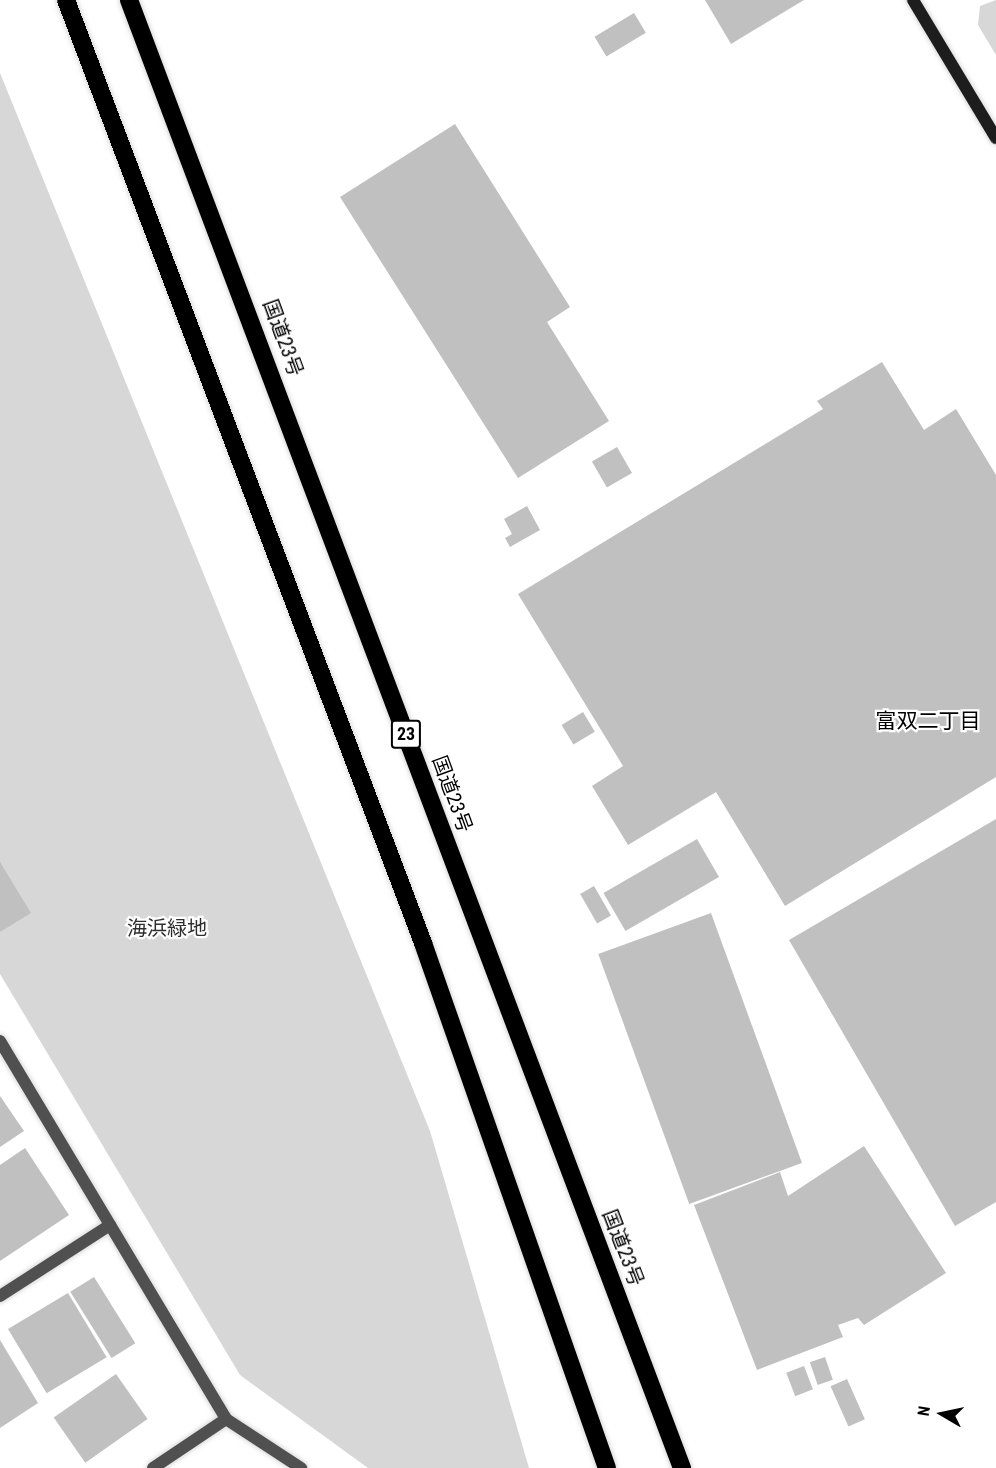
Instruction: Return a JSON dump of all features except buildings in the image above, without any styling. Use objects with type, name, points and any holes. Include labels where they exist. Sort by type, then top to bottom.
[{"type":"highway","points":[[66,0],[423,943],[607,1468]]},
{"type":"highway","name":"国道23号","points":[[129,0],[682,1468]]},
{"type":"street","points":[[913,0],[996,138]]},
{"type":"street","points":[[0,1041],[226,1419],[301,1468]]},
{"type":"street","points":[[0,1296],[110,1225]]},
{"type":"street","points":[[153,1468],[226,1419]]},
{"type":"green space","points":[[996,0],[996,55],[978,25],[980,6]]},
{"type":"green space","name":"海浜緑地","points":[[0,73],[430,1131],[529,1468],[368,1468],[240,1375],[0,974]]},
{"type":"district","name":"富双二丁目","points":[[928,721]]}]
